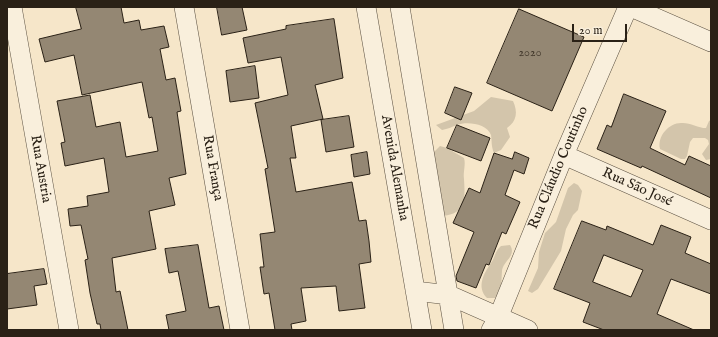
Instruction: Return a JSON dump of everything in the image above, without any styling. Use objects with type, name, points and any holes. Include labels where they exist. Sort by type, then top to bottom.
[{"type":"street","name":"Rua Austria","points":[[12,7],[69,330]]},
{"type":"street","name":"Rua França","points":[[184,7],[240,330]]},
{"type":"street","name":"Avenida Alemanha","points":[[366,7],[422,330]]},
{"type":"street","points":[[400,7],[454,330]]},
{"type":"street","points":[[629,7],[711,42]]},
{"type":"street","name":"Rua Cláudio Coutinho","points":[[494,324],[564,155],[629,7]]},
{"type":"street","name":"Rua São José","points":[[564,155],[711,220]]},
{"type":"street","points":[[415,291],[449,294],[494,324],[528,330]]},
{"type":"shaded area","points":[[491,97],[513,101],[516,109],[515,119],[507,128],[510,137],[501,150],[494,153],[489,131],[476,124],[466,123],[442,130],[436,125],[474,111]]},
{"type":"shaded area","points":[[711,120],[711,159],[706,160],[702,154],[709,144],[708,140],[705,138],[693,138],[690,142],[685,159],[681,159],[660,149],[660,139],[662,135],[672,125],[684,123],[706,128]]},
{"type":"shaded area","points":[[440,146],[447,148],[464,158],[465,163],[463,204],[456,212],[450,215],[442,216],[431,155]]},
{"type":"shaded area","points":[[574,183],[578,185],[582,191],[578,210],[573,215],[566,229],[561,251],[538,289],[532,293],[528,291],[538,268],[539,252],[545,233],[556,222],[568,188]]},
{"type":"shaded area","points":[[510,245],[512,252],[503,267],[499,292],[495,298],[487,298],[482,289],[482,280],[498,249],[501,246]]},
{"type":"building","points":[[76,7],[121,7],[124,23],[139,20],[141,30],[164,26],[169,47],[160,49],[166,80],[175,78],[181,111],[177,112],[186,174],[169,178],[175,205],[149,211],[156,249],[112,258],[116,292],[120,291],[128,330],[101,330],[100,324],[97,324],[90,293],[85,260],[88,259],[81,225],[70,226],[68,209],[88,206],[87,196],[109,192],[104,158],[65,166],[61,143],[65,142],[57,101],[90,95],[96,127],[120,122],[126,157],[158,151],[152,117],[149,118],[142,82],[82,95],[74,55],[45,62],[39,39],[81,29]]},
{"type":"building","points":[[217,7],[242,7],[247,30],[222,35]]},
{"type":"building","points":[[519,9],[584,37],[552,111],[487,83]]},
{"type":"building","points":[[334,19],[343,78],[315,85],[323,119],[291,126],[296,158],[290,158],[296,192],[352,182],[359,221],[366,220],[369,241],[371,262],[359,264],[365,308],[339,311],[336,286],[301,288],[306,321],[291,324],[292,330],[275,330],[269,293],[264,294],[260,267],[264,267],[260,234],[275,232],[265,169],[268,168],[255,103],[288,95],[281,57],[248,63],[243,38],[286,29],[286,26]]},
{"type":"building","points":[[255,66],[259,98],[230,102],[226,71]]},
{"type":"building","points":[[455,87],[472,93],[461,120],[445,113]]},
{"type":"building","points":[[624,94],[666,111],[650,148],[685,165],[689,156],[711,166],[711,198],[642,166],[641,168],[597,149],[607,125],[611,127]]},
{"type":"building","points":[[349,116],[354,147],[326,152],[321,120]]},
{"type":"building","points":[[457,125],[490,138],[481,161],[447,148]]},
{"type":"building","points":[[367,152],[370,174],[354,177],[351,155]]},
{"type":"building","points":[[515,152],[529,158],[524,174],[514,170],[505,195],[520,202],[506,234],[502,232],[489,265],[486,264],[476,288],[457,281],[456,276],[474,232],[453,223],[469,188],[480,193],[494,153],[512,159]]},
{"type":"building","points":[[582,221],[606,230],[607,226],[653,245],[661,225],[691,237],[685,253],[711,264],[711,294],[671,279],[657,314],[694,330],[604,330],[583,322],[590,303],[554,289]],"holes":[[[604,255],[643,270],[631,297],[593,282]]]},
{"type":"building","points":[[198,245],[209,308],[219,306],[224,330],[169,330],[166,315],[186,311],[178,271],[169,273],[165,249]]},
{"type":"building","points":[[44,269],[47,284],[34,286],[37,305],[7,309],[7,274]]}]
